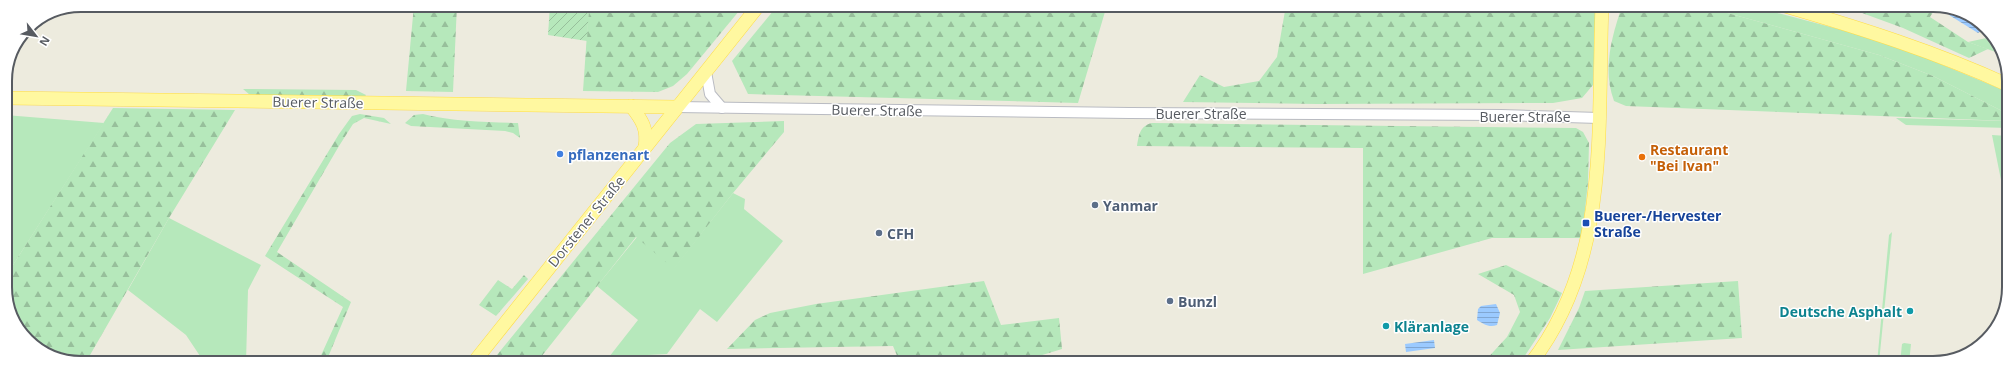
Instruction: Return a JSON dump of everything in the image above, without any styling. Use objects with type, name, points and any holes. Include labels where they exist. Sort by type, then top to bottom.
[{"type":"main road","name":"Dorstener Straße","points":[[479,356],[753,12]]},
{"type":"main road","points":[[1536,356],[1565,310],[1582,259],[1593,210],[1599,118],[1602,12]]},
{"type":"main road","points":[[1601,37],[1609,12]]},
{"type":"main road","points":[[1805,12],[1880,35],[2002,82]]},
{"type":"main road","name":"Buerer Straße","points":[[12,98],[677,107]]},
{"type":"main road","points":[[631,106],[644,122],[646,130],[645,147]]},
{"type":"street","points":[[706,72],[710,94],[722,108]]},
{"type":"street","name":"Buerer Straße","points":[[677,107],[1470,116],[1501,115],[1599,118]]},
{"type":"green space","points":[[413,12],[457,12],[453,92],[406,91]]},
{"type":"green space","points":[[550,12],[589,12],[587,41],[548,35]]},
{"type":"green space","points":[[589,12],[738,12],[687,74],[673,86],[658,92],[583,91]]},
{"type":"green space","points":[[772,12],[1105,12],[1078,103],[748,94],[732,61]]},
{"type":"green space","points":[[1285,12],[1596,12],[1593,85],[1582,98],[1553,103],[1317,104],[1183,102],[1200,75],[1224,87],[1259,81],[1277,57]]},
{"type":"green space","points":[[1620,12],[1724,12],[1879,55],[1933,76],[2002,111],[2002,121],[1626,106],[1614,101],[1610,89],[1610,53]]},
{"type":"green space","points":[[1724,12],[1774,12],[1902,48],[2002,90],[2002,111],[1933,76],[1879,55]]},
{"type":"green space","points":[[1859,12],[1933,12],[1930,17],[1968,42],[1988,49],[1969,58],[1903,28]]},
{"type":"green space","points":[[1986,38],[1996,52],[1968,42]]},
{"type":"green space","points":[[243,89],[356,90],[366,95],[362,98],[250,95]]},
{"type":"green space","points":[[113,108],[235,110],[169,218],[89,356],[72,355],[50,349],[32,336],[19,318],[13,301],[12,267]]},
{"type":"green space","points":[[360,114],[384,118],[391,124],[364,118],[353,124],[277,252],[351,302],[328,356],[321,356],[343,307],[265,256],[339,134],[352,116]]},
{"type":"green space","points":[[423,114],[458,120],[518,123],[520,138],[513,133],[505,131],[411,126],[405,123],[414,115]]},
{"type":"green space","points":[[12,116],[104,123],[12,267]]},
{"type":"green space","points":[[1896,118],[2002,121],[2002,128],[1906,125]]},
{"type":"green space","points":[[784,121],[784,132],[733,193],[674,269],[636,237],[542,356],[496,356],[670,143],[696,124]]},
{"type":"green space","points":[[1152,123],[1576,128],[1583,132],[1589,143],[1588,182],[1582,238],[1492,238],[1363,274],[1363,148],[1137,146],[1141,131],[1145,126]]},
{"type":"green space","points":[[1992,135],[2002,136],[2002,185]]},
{"type":"green space","points":[[733,193],[745,199],[744,209],[783,241],[717,322],[700,309],[667,354],[610,356],[638,320],[597,286],[637,237],[674,268]]},
{"type":"green space","points":[[169,218],[261,265],[248,290],[246,356],[200,356],[186,335],[128,290]]},
{"type":"green space","points":[[1892,232],[1880,356],[1878,356],[1889,235]]},
{"type":"green space","points":[[1506,265],[1562,293],[1550,318],[1525,356],[1489,356],[1507,337],[1520,312],[1514,295],[1478,274]]},
{"type":"green space","points":[[524,275],[528,279],[496,316],[479,305],[498,280],[512,289]]},
{"type":"green space","points":[[984,281],[1001,325],[1059,318],[1062,349],[1039,356],[897,356],[893,346],[727,349],[755,320],[770,313],[816,304]]},
{"type":"green space","points":[[1738,281],[1742,338],[1558,350],[1579,308],[1585,291]]},
{"type":"green space","points":[[1902,344],[1911,344],[1910,356],[1901,356]]},
{"type":"water","points":[[1949,15],[1964,19],[1981,31],[1978,33]]},
{"type":"water","points":[[1496,304],[1500,313],[1497,325],[1489,326],[1477,320],[1478,309],[1481,306]]},
{"type":"water","points":[[1434,340],[1435,348],[1406,352],[1405,344]]},
{"type":"place","name":"pflanzenart","points":[[560,154]]},
{"type":"place","name":"Restaurant \"Bei Ivan\"","points":[[1642,157]]},
{"type":"place","name":"Yanmar","points":[[1095,205]]},
{"type":"place","name":"Buerer-/Hervester Straße","points":[[1586,223]]},
{"type":"place","name":"CFH","points":[[879,233]]},
{"type":"place","name":"Bunzl","points":[[1170,301]]},
{"type":"place","name":"Deutsche Asphalt","points":[[1910,311]]},
{"type":"place","name":"Kläranlage","points":[[1386,326]]}]
